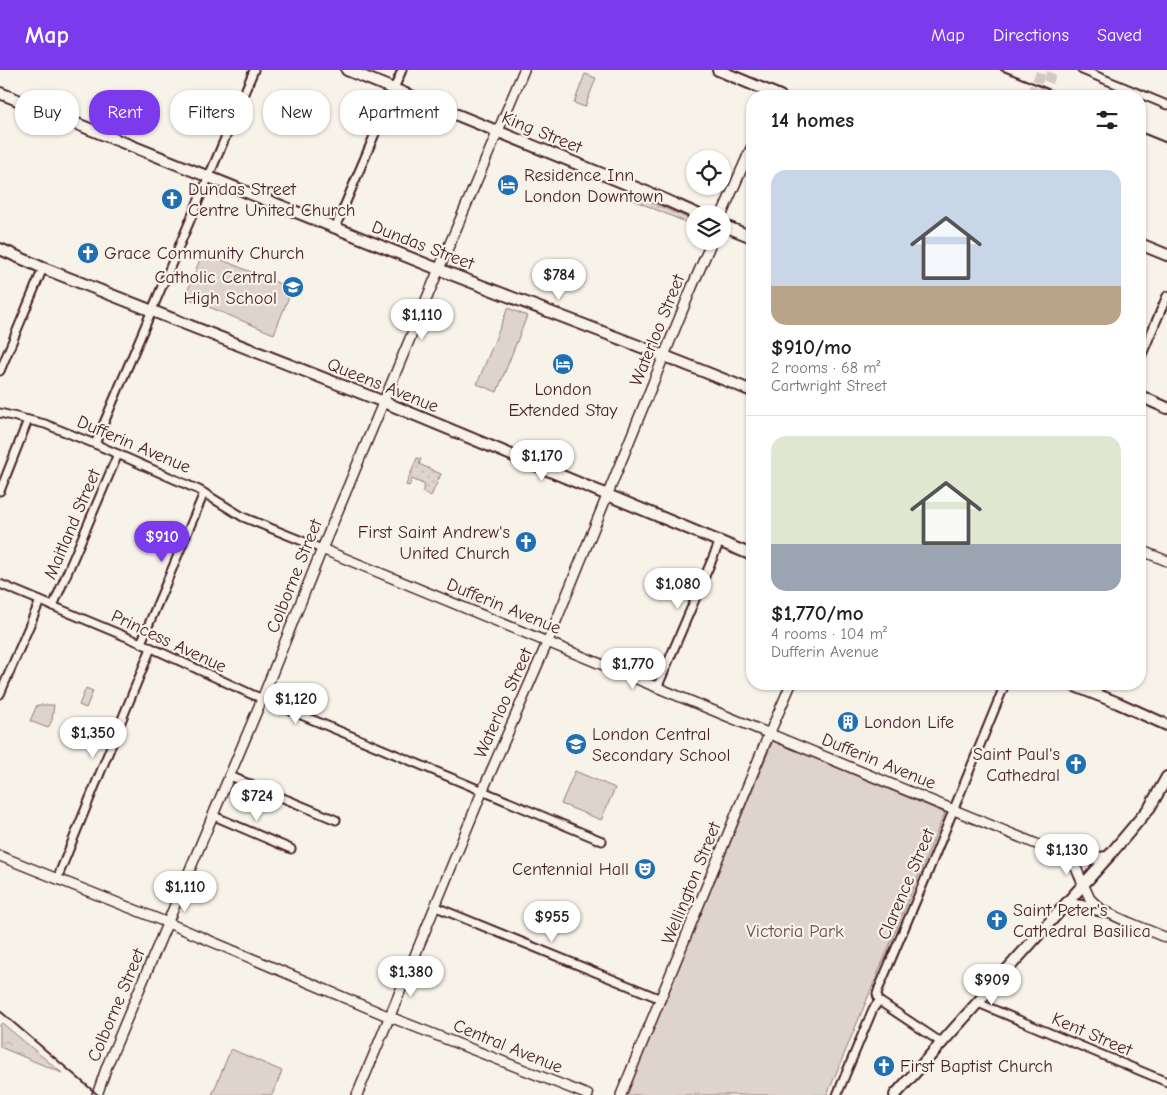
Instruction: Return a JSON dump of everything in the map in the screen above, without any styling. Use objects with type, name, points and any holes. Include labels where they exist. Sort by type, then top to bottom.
[{"type":"main road","name":"King Street","points":[[346,70],[686,209]]},
{"type":"main road","points":[[718,70],[763,90]]},
{"type":"main road","name":"Dundas Street","points":[[0,93],[438,269],[680,361],[746,388]]},
{"type":"main road","points":[[731,229],[746,235]]},
{"type":"main road","points":[[1146,246],[1167,255]]},
{"type":"main road","name":"Queens Avenue","points":[[0,249],[43,268],[384,402],[746,552]]},
{"type":"main road","points":[[1146,399],[1167,408]]},
{"type":"main road","points":[[1085,690],[1167,725]]},
{"type":"main road","points":[[895,1095],[1084,885],[1150,807],[1166,784]]},
{"type":"main road","points":[[1063,855],[1074,855],[1084,858],[1108,857]]},
{"type":"main road","points":[[1067,904],[1106,912]]},
{"type":"street","name":"Maitland Street","points":[[95,444],[254,70]]},
{"type":"street","points":[[335,228],[402,70]]},
{"type":"street","name":"Colborne Street","points":[[97,1095],[108,1064],[214,816],[438,269],[524,70]]},
{"type":"street","points":[[1082,70],[1131,90]]},
{"type":"street","points":[[1146,96],[1167,105]]},
{"type":"street","points":[[726,205],[746,160]]},
{"type":"street","name":"Waterloo Street","points":[[357,1095],[482,792],[548,641],[708,250]]},
{"type":"street","points":[[0,371],[43,268]]},
{"type":"street","points":[[1146,345],[1167,296]]},
{"type":"street","name":"Dufferin Avenue","points":[[0,413],[45,424],[95,444],[204,493],[243,517],[548,641],[657,688],[1063,855],[1076,868],[1090,899],[1106,912],[1167,938]]},
{"type":"street","points":[[0,491],[28,420]]},
{"type":"street","name":"Maitland Street","points":[[53,606],[118,454]]},
{"type":"street","points":[[141,643],[204,493]]},
{"type":"street","points":[[657,688],[720,541]]},
{"type":"street","points":[[1146,552],[1167,561]]},
{"type":"street","name":"Princess Avenue","points":[[0,584],[141,643],[262,699],[602,841]]},
{"type":"street","name":"Maitland Street","points":[[0,694],[40,601]]},
{"type":"street","points":[[57,879],[151,648]]},
{"type":"street","name":"Wellington Street","points":[[621,1095],[788,690]]},
{"type":"street","name":"Clarence Street","points":[[837,1095],[873,1009],[879,1001],[877,994],[879,988],[1003,690]]},
{"type":"street","points":[[230,776],[336,820]]},
{"type":"street","points":[[214,816],[291,849]]},
{"type":"street","name":"Central Avenue","points":[[0,856],[168,923],[390,1017],[588,1095]]},
{"type":"street","points":[[436,907],[661,999]]},
{"type":"street","points":[[879,1001],[941,1044]]},
{"type":"street","name":"Kent Street","points":[[978,1003],[1167,1082]]},
{"type":"green space","points":[[585,74],[596,78],[585,107],[574,103]]},
{"type":"green space","points":[[624,191],[686,217],[686,222],[621,195]]},
{"type":"green space","points":[[203,252],[292,289],[274,334],[185,297]]},
{"type":"green space","points":[[508,308],[527,316],[497,392],[477,384]]},
{"type":"green space","points":[[417,458],[421,459],[419,464],[441,474],[431,496],[422,492],[425,485],[412,479],[409,486],[406,485]]},
{"type":"green space","points":[[86,688],[93,691],[86,708],[79,705]]},
{"type":"green space","points":[[37,705],[54,705],[52,720],[48,728],[30,721]]},
{"type":"green space","name":"Victoria Park","points":[[773,741],[945,813],[827,1095],[625,1095]]},
{"type":"green space","points":[[575,771],[615,788],[601,820],[561,804]]},
{"type":"green space","points":[[2,1023],[62,1073],[0,1047],[0,1025]]},
{"type":"green space","points":[[231,1049],[282,1071],[272,1095],[212,1095]]},
{"type":"tunnel","points":[[1034,90],[1042,70]]},
{"type":"tunnel","points":[[1045,90],[1053,70]]},
{"type":"railway","points":[[1001,70],[1050,90]]},
{"type":"railway","points":[[1146,134],[1167,143]]},
{"type":"railway","points":[[0,1011],[98,1095]]},
{"type":"place","name":"Residence Inn London Downtown","points":[[508,185]]},
{"type":"place","name":"Dundas Street Centre United Church","points":[[172,199]]},
{"type":"place","name":"Grace Community Church","points":[[88,253]]},
{"type":"place","name":"Catholic Central High School","points":[[293,287]]},
{"type":"place","name":"London Extended Stay","points":[[563,364]]},
{"type":"place","name":"First Saint Andrew's United Church","points":[[526,542]]},
{"type":"place","name":"London Life","points":[[848,722]]},
{"type":"place","name":"London Central Secondary School","points":[[576,744]]},
{"type":"place","name":"Saint Paul's Cathedral","points":[[1076,764]]},
{"type":"place","name":"Centennial Hall","points":[[645,869]]},
{"type":"place","name":"Saint Peter's Cathedral Basilica","points":[[997,920]]},
{"type":"place","name":"First Baptist Church","points":[[884,1066]]}]
